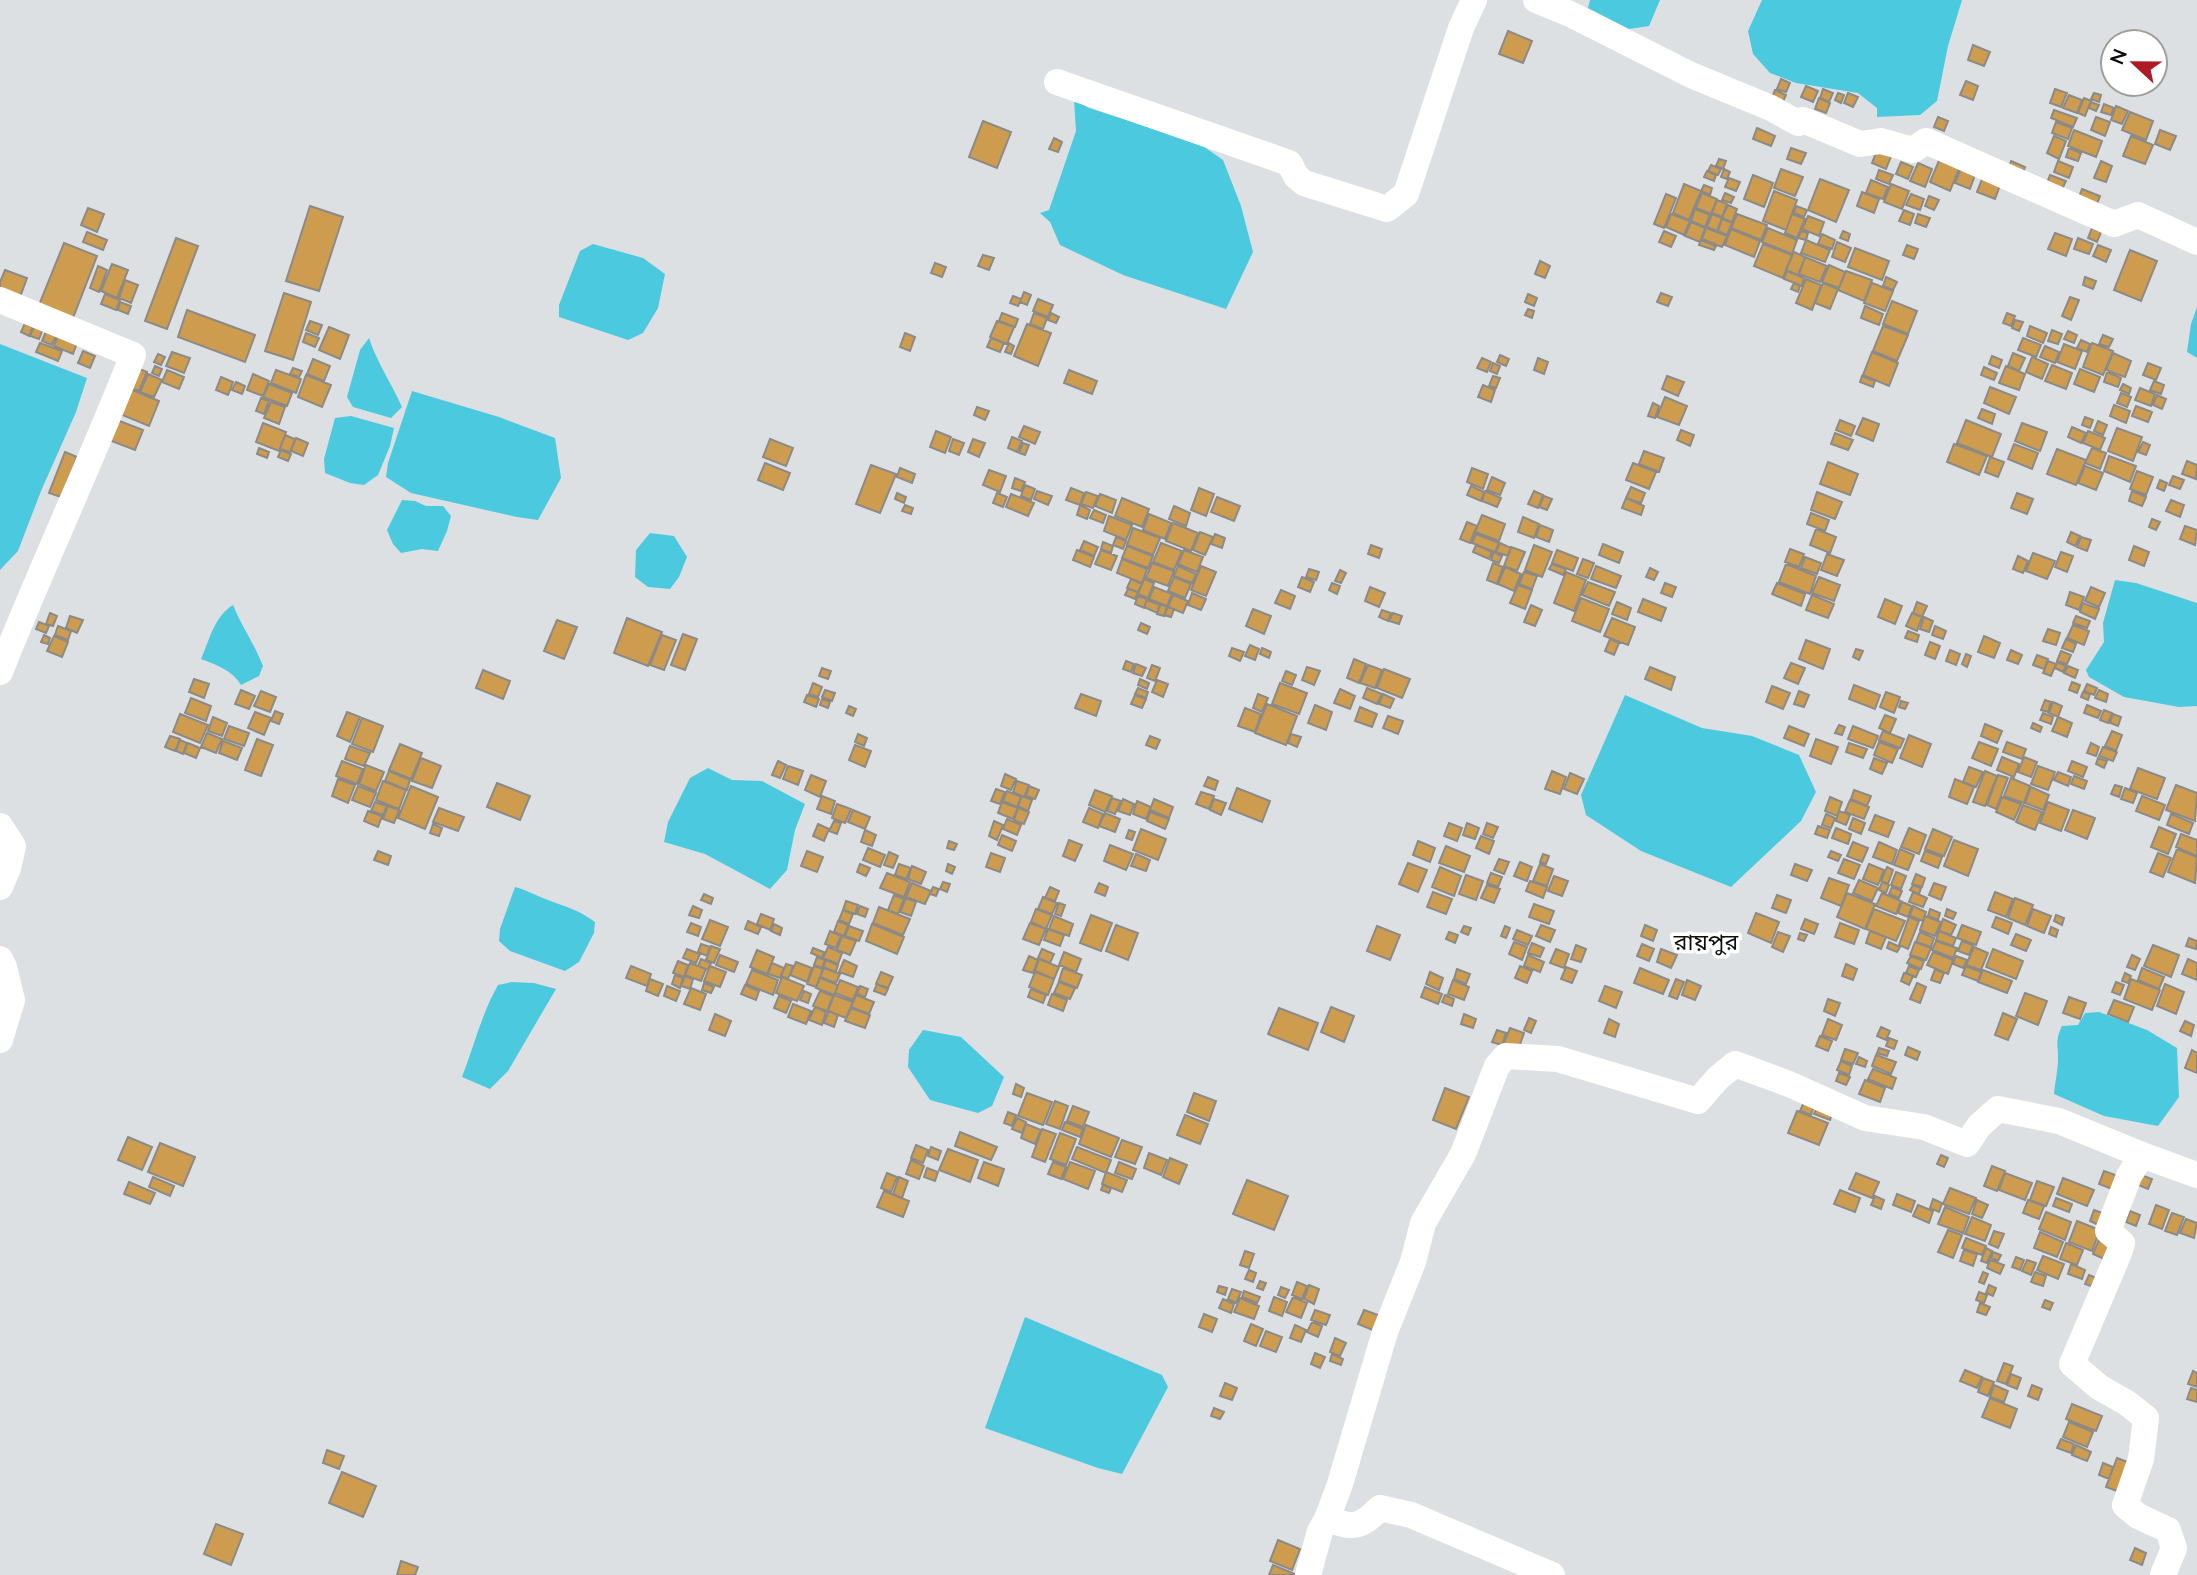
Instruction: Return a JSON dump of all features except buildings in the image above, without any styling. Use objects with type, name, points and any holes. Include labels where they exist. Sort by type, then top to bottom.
[{"type":"street","points":[[1057,82],[1289,163],[1296,176],[1304,183],[1387,209],[1406,194],[1457,40],[1474,0]]},
{"type":"street","points":[[1536,0],[1570,14],[1691,75],[1771,108],[1798,123],[1803,120],[1860,144],[1881,141],[1913,150],[1926,141],[2114,224],[2137,215],[2197,242]]},
{"type":"street","points":[[0,300],[132,355],[100,438],[32,591],[0,672]]},
{"type":"street","points":[[0,826],[13,846],[0,887]]},
{"type":"street","points":[[0,959],[12,1000],[0,1040]]},
{"type":"street","points":[[1308,1575],[1320,1531],[1340,1484],[1385,1332],[1413,1262],[1423,1223],[1463,1154],[1497,1066],[1506,1056],[1558,1059],[1698,1101],[1718,1078],[1735,1064],[1789,1084],[1865,1118],[1924,1127],[1967,1144],[1979,1126],[1998,1109],[2059,1121],[2197,1175]]},
{"type":"street","points":[[2142,1155],[2129,1176],[2108,1231],[2122,1243],[2119,1253],[2072,1364],[2099,1387],[2146,1418],[2141,1459],[2125,1505],[2138,1516],[2168,1530],[2174,1548],[2162,1575]]},
{"type":"street","points":[[1326,1519],[1347,1526],[1368,1520],[1380,1508],[1411,1514],[1552,1575]]},
{"type":"water","points":[[1590,0],[1660,0],[1649,26],[1629,29],[1588,8]]},
{"type":"water","points":[[1762,0],[1962,0],[1948,46],[1937,101],[1920,115],[1877,117],[1877,108],[1858,93],[1796,83],[1770,73],[1753,54],[1748,31]]},
{"type":"water","points":[[1074,100],[1089,108],[1200,144],[1223,160],[1241,206],[1253,252],[1226,309],[1123,275],[1060,245],[1050,222],[1040,213],[1049,210],[1076,131]]},
{"type":"water","points":[[593,244],[643,258],[665,274],[658,308],[643,333],[628,340],[559,317],[559,305],[580,251]]},
{"type":"water","points":[[2197,307],[2197,358],[2187,352],[2191,324]]},
{"type":"water","points":[[369,338],[402,407],[391,418],[353,407],[347,397],[360,350]]},
{"type":"water","points":[[0,344],[87,378],[76,412],[18,551],[0,570]]},
{"type":"water","points":[[412,391],[499,417],[555,438],[561,478],[538,520],[411,493],[386,477],[388,463]]},
{"type":"water","points":[[351,416],[394,428],[378,475],[364,485],[350,483],[325,473],[324,459],[335,418]]},
{"type":"water","points":[[402,500],[415,501],[426,506],[443,506],[451,516],[438,551],[422,549],[401,553],[393,544],[387,530]]},
{"type":"water","points":[[650,533],[674,536],[687,557],[679,577],[670,589],[648,587],[635,577],[636,550]]},
{"type":"water","points":[[2115,580],[2136,583],[2197,603],[2197,706],[2179,707],[2124,697],[2089,677],[2086,670],[2104,642],[2103,623]]},
{"type":"water","points":[[233,605],[263,666],[259,676],[241,685],[229,672],[201,659],[217,622]]},
{"type":"water","points":[[1625,695],[1702,728],[1752,736],[1799,755],[1816,792],[1801,821],[1731,887],[1641,851],[1586,815],[1581,795]]},
{"type":"water","points":[[708,768],[732,780],[762,781],[805,804],[795,830],[787,870],[770,889],[705,854],[664,842],[668,822],[690,778]]},
{"type":"water","points":[[515,887],[572,909],[595,922],[594,933],[579,962],[565,971],[510,951],[499,941],[500,929]]},
{"type":"water","points":[[512,982],[534,983],[556,989],[508,1071],[490,1089],[462,1077],[492,996],[498,985]]},
{"type":"water","points":[[2099,1012],[2147,1030],[2177,1048],[2179,1097],[2158,1126],[2104,1116],[2054,1094],[2058,1039],[2062,1026],[2078,1025],[2085,1013]]},
{"type":"water","points":[[923,1030],[961,1037],[1004,1077],[992,1106],[978,1113],[930,1100],[908,1067],[909,1050]]},
{"type":"water","points":[[1025,1317],[1162,1375],[1168,1387],[1122,1474],[985,1428]]},
{"type":"district","name":"রায়পুর","points":[[1706,942]]}]
